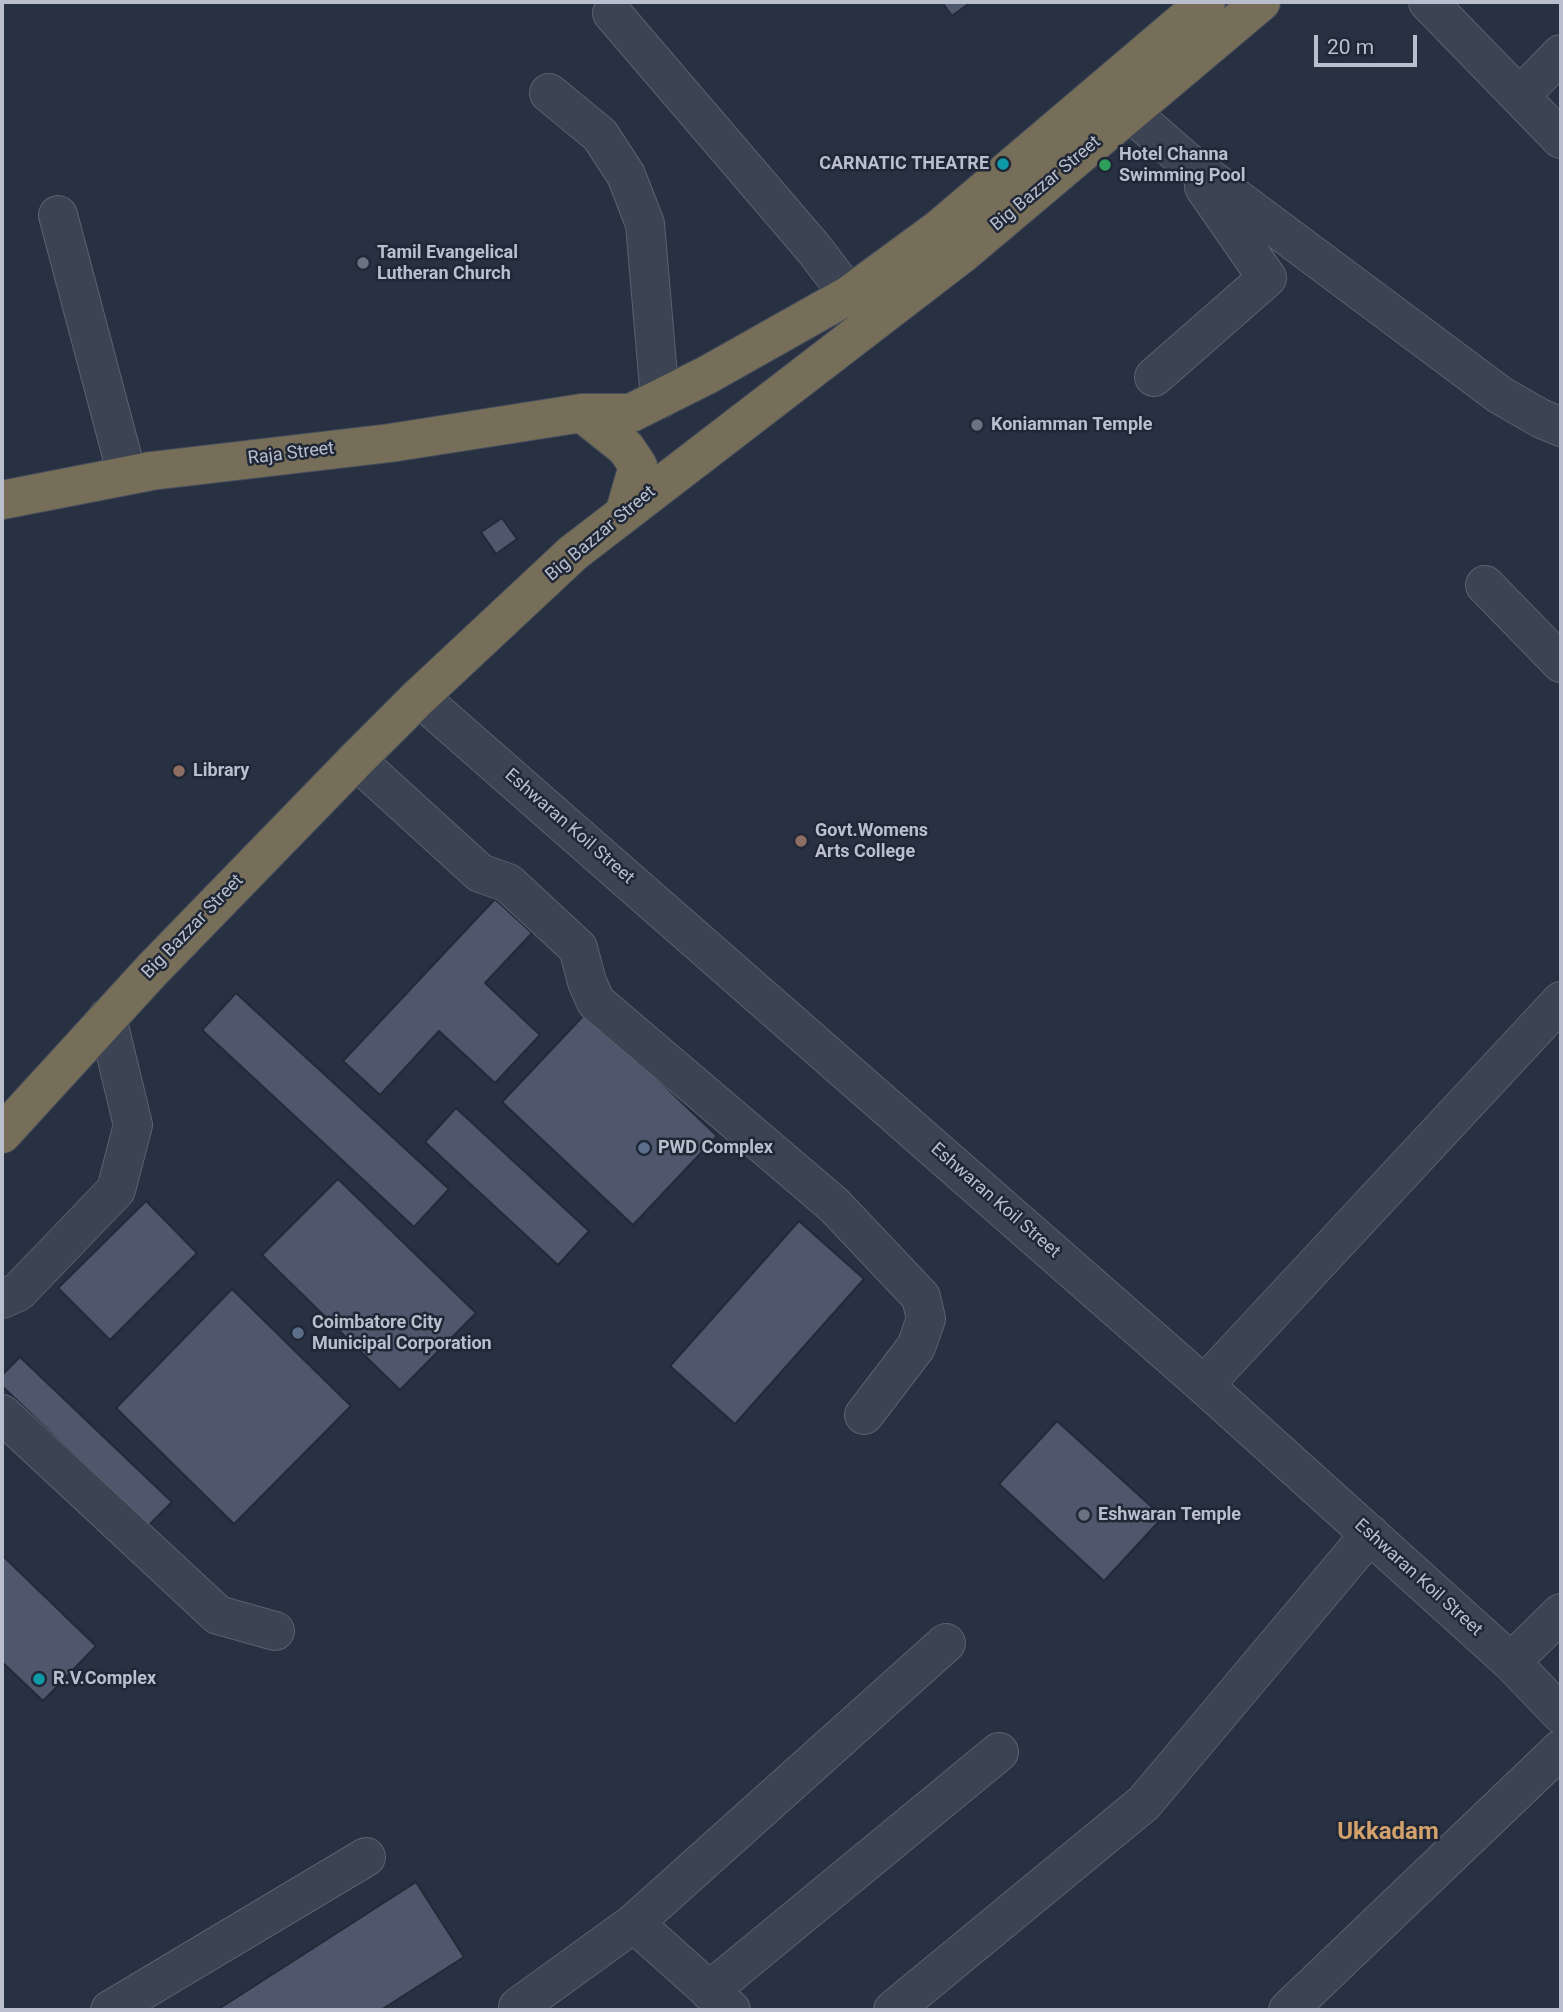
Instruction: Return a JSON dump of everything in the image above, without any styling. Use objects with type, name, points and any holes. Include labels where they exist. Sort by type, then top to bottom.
[{"type":"highway","name":"Big Bazzar Street","points":[[582,413],[631,413],[707,375],[849,295],[939,229],[1206,2]]},
{"type":"highway","name":"Big Bazzar Street","points":[[2,1134],[107,1018],[356,760],[419,697],[573,553],[962,254],[1261,2]]},
{"type":"highway","points":[[582,413],[626,448],[638,466],[625,511]]},
{"type":"highway","name":"Raja Street","points":[[2,499],[127,475],[390,443],[582,413]]},
{"type":"street","points":[[1427,2],[1561,139]]},
{"type":"street","points":[[612,13],[814,249],[849,295]]},
{"type":"street","points":[[1520,96],[1561,54]]},
{"type":"street","points":[[549,93],[600,135],[626,175],[645,224],[660,398]]},
{"type":"street","points":[[1131,113],[1185,160],[1500,395],[1561,427]]},
{"type":"street","points":[[1154,377],[1267,278],[1185,160]]},
{"type":"street","points":[[58,215],[127,475]]},
{"type":"street","points":[[1485,585],[1561,663]]},
{"type":"street","name":"Eshwaran Koil Street","points":[[419,697],[1204,1385],[1511,1662],[1561,1714]]},
{"type":"street","points":[[356,760],[480,873],[509,883],[578,948],[587,982],[596,1002],[834,1205],[921,1297],[926,1319],[916,1347],[864,1415]]},
{"type":"street","points":[[1204,1385],[1561,1001]]},
{"type":"street","points":[[2,1299],[18,1292],[116,1190],[133,1125],[107,1018]]},
{"type":"street","points":[[2,1414],[218,1615],[275,1631]]},
{"type":"street","points":[[893,2010],[1144,1803],[1370,1534]]},
{"type":"street","points":[[1511,1662],[1561,1613]]},
{"type":"street","points":[[520,2010],[518,2007],[634,1923],[946,1643]]},
{"type":"street","points":[[1288,2010],[1561,1749]]},
{"type":"street","points":[[634,1923],[720,2000],[999,1752]]},
{"type":"street","points":[[110,2010],[366,1857]]},
{"type":"building","points":[[942,2],[971,2],[952,16]]},
{"type":"building","points":[[502,518],[517,539],[496,554],[481,532]]},
{"type":"building","points":[[495,899],[532,933],[485,983],[540,1035],[495,1083],[439,1031],[380,1095],[343,1061]]},
{"type":"building","points":[[236,993],[449,1189],[414,1227],[202,1030]]},
{"type":"building","points":[[587,1012],[717,1136],[633,1225],[502,1102]]},
{"type":"building","points":[[456,1108],[589,1231],[558,1265],[425,1142]]},
{"type":"building","points":[[338,1179],[476,1313],[400,1390],[262,1255]]},
{"type":"building","points":[[146,1201],[197,1253],[110,1340],[58,1288]]},
{"type":"building","points":[[799,1221],[864,1279],[735,1424],[670,1366]]},
{"type":"building","points":[[232,1289],[351,1406],[234,1524],[116,1408]]},
{"type":"building","points":[[20,1357],[172,1502],[148,1526],[2,1386],[2,1375]]},
{"type":"building","points":[[1057,1421],[1163,1517],[1104,1581],[999,1484]]},
{"type":"building","points":[[2,1555],[96,1646],[43,1701],[2,1662]]},
{"type":"building","points":[[416,1882],[464,1957],[381,2010],[217,2010]]},
{"type":"place","name":"CARNATIC THEATRE","points":[[1003,164]]},
{"type":"place","name":"Hotel Channa Swimming Pool","points":[[1105,165]]},
{"type":"place","name":"Tamil Evangelical Lutheran Church","points":[[363,263]]},
{"type":"place","name":"Koniamman Temple","points":[[977,425]]},
{"type":"place","name":"Library","points":[[179,771]]},
{"type":"place","name":"Govt.Womens Arts College","points":[[801,841]]},
{"type":"place","name":"PWD Complex","points":[[644,1148]]},
{"type":"place","name":"Coimbatore City Municipal Corporation","points":[[298,1333]]},
{"type":"place","name":"Eshwaran Temple","points":[[1084,1515]]},
{"type":"place","name":"R.V.Complex","points":[[39,1679]]},
{"type":"district","name":"Ukkadam","points":[[1388,1833]]}]
